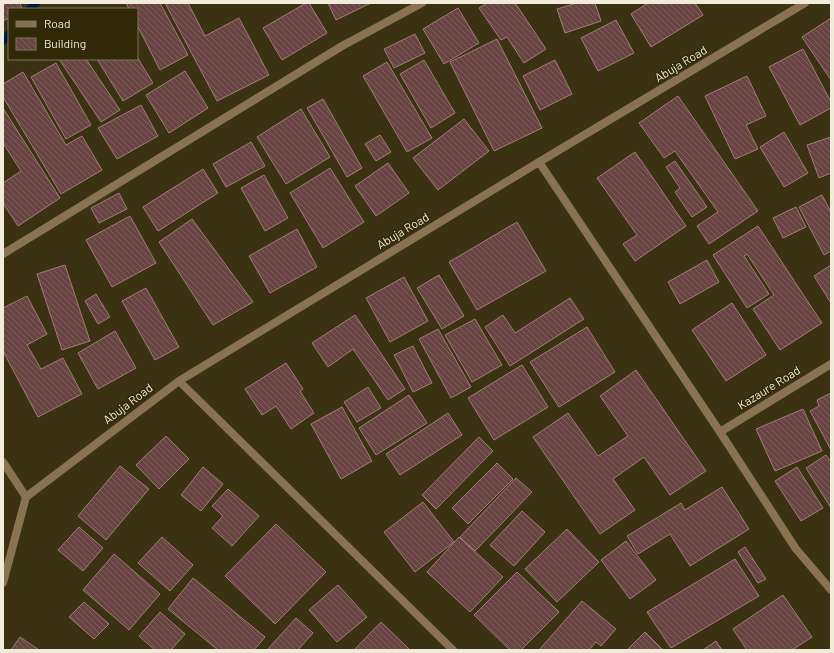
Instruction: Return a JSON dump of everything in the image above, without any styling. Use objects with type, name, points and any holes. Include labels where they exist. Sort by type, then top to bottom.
[{"type":"street","points":[[3,254],[342,46],[422,3]]},
{"type":"street","name":"Abuja Road","points":[[26,497],[179,381],[539,162],[805,3]]},
{"type":"street","points":[[539,162],[720,432],[796,549],[831,590]]},
{"type":"street","name":"Kazaure Road","points":[[720,432],[831,364]]},
{"type":"street","points":[[179,381],[453,650]]},
{"type":"street","points":[[3,462],[26,497],[3,583]]},
{"type":"building","points":[[3,3],[20,3],[22,8],[8,8],[8,18],[3,21]]},
{"type":"building","points":[[126,3],[160,3],[188,55],[160,70],[138,27],[138,8],[128,8]]},
{"type":"building","points":[[165,3],[188,3],[205,36],[239,18],[269,75],[217,101]]},
{"type":"building","points":[[306,3],[309,3],[327,33],[282,60],[263,28]]},
{"type":"building","points":[[328,3],[371,3],[336,20]]},
{"type":"building","points":[[487,3],[515,3],[546,49],[524,63],[507,37],[501,40],[479,8]]},
{"type":"building","points":[[577,3],[595,3],[601,21],[565,33],[557,9]]},
{"type":"building","points":[[648,3],[695,3],[703,15],[651,47],[631,14]]},
{"type":"building","points":[[458,8],[479,43],[444,64],[423,29]]},
{"type":"building","points":[[831,18],[831,80],[802,37]]},
{"type":"building","points":[[616,20],[634,53],[598,71],[581,38]]},
{"type":"building","points":[[415,34],[425,53],[394,68],[384,49]]},
{"type":"building","points":[[497,39],[542,128],[494,151],[450,62]]},
{"type":"building","points":[[803,49],[831,102],[831,108],[800,125],[769,67]]},
{"type":"building","points":[[138,59],[153,83],[123,101],[98,60],[138,60]]},
{"type":"building","points":[[60,60],[87,60],[120,110],[101,122]]},
{"type":"building","points":[[424,60],[455,113],[431,128],[400,74]]},
{"type":"building","points":[[555,60],[572,94],[540,110],[523,76]]},
{"type":"building","points":[[387,62],[432,138],[407,152],[363,76]]},
{"type":"building","points":[[56,63],[91,125],[66,139],[31,77]]},
{"type":"building","points":[[185,71],[208,108],[169,133],[146,95]]},
{"type":"building","points":[[23,72],[66,145],[82,136],[102,170],[61,194],[3,97],[3,84]]},
{"type":"building","points":[[747,76],[766,116],[746,125],[758,149],[735,159],[705,96]]},
{"type":"building","points":[[678,96],[758,211],[709,244],[697,226],[718,212],[675,151],[664,158],[639,123]]},
{"type":"building","points":[[323,99],[362,168],[347,177],[307,108]]},
{"type":"building","points":[[141,105],[158,136],[117,159],[98,128]]},
{"type":"building","points":[[3,108],[60,198],[18,226],[3,203],[3,183],[21,171],[3,143]]},
{"type":"building","points":[[301,109],[330,157],[286,184],[257,137]]},
{"type":"building","points":[[464,119],[489,151],[438,190],[413,158]]},
{"type":"building","points":[[784,132],[808,173],[784,187],[760,147]]},
{"type":"building","points":[[380,135],[391,152],[376,161],[365,144]]},
{"type":"building","points":[[831,137],[831,173],[819,178],[807,145]]},
{"type":"building","points":[[251,142],[265,166],[226,187],[213,164]]},
{"type":"building","points":[[635,152],[686,226],[635,261],[623,244],[637,235],[597,178]]},
{"type":"building","points":[[675,161],[707,207],[692,217],[675,192],[680,188],[666,167]]},
{"type":"building","points":[[388,163],[409,193],[376,216],[355,186]]},
{"type":"building","points":[[330,168],[364,222],[323,248],[290,193]]},
{"type":"building","points":[[203,169],[218,193],[158,231],[143,207]]},
{"type":"building","points":[[264,175],[288,218],[265,231],[241,188]]},
{"type":"building","points":[[119,193],[127,209],[99,223],[91,208]]},
{"type":"building","points":[[822,195],[831,212],[831,251],[824,255],[799,207]]},
{"type":"building","points":[[796,207],[806,227],[783,238],[773,218]]},
{"type":"building","points":[[130,216],[156,263],[112,287],[86,240]]},
{"type":"building","points":[[192,219],[253,302],[213,325],[159,242]]},
{"type":"building","points":[[517,222],[546,271],[477,310],[449,262]]},
{"type":"building","points":[[758,226],[822,323],[780,350],[753,309],[774,295],[747,254],[744,256],[769,294],[747,308],[713,255]]},
{"type":"building","points":[[297,229],[317,267],[270,293],[249,256]]},
{"type":"building","points":[[707,260],[719,282],[680,304],[668,282]]},
{"type":"building","points":[[65,265],[90,341],[62,350],[37,274]]},
{"type":"building","points":[[831,265],[831,303],[814,276]]},
{"type":"building","points":[[439,275],[464,316],[442,329],[417,288]]},
{"type":"building","points":[[404,277],[428,321],[390,342],[366,298]]},
{"type":"building","points":[[146,288],[179,347],[155,360],[122,301]]},
{"type":"building","points":[[96,294],[110,317],[98,324],[85,301]]},
{"type":"building","points":[[27,296],[47,334],[27,345],[41,369],[63,358],[82,394],[38,417],[3,351],[3,308]]},
{"type":"building","points":[[570,298],[584,319],[510,366],[485,327],[503,315],[515,333]]},
{"type":"building","points":[[732,303],[766,355],[726,381],[692,330]]},
{"type":"building","points":[[355,315],[405,389],[388,400],[353,349],[328,367],[312,343]]},
{"type":"building","points":[[475,319],[502,365],[472,382],[445,335]]},
{"type":"building","points":[[587,327],[615,372],[559,407],[530,362]]},
{"type":"building","points":[[438,329],[471,387],[451,398],[419,339]]},
{"type":"building","points":[[115,331],[136,368],[98,389],[78,353]]},
{"type":"building","points":[[413,346],[432,383],[413,392],[394,355]]},
{"type":"building","points":[[286,363],[303,389],[300,391],[314,413],[291,429],[276,406],[262,415],[245,389]]},
{"type":"building","points":[[522,365],[548,407],[494,440],[468,398]]},
{"type":"building","points":[[636,370],[706,471],[670,495],[644,457],[613,479],[635,510],[600,534],[533,437],[568,413],[598,456],[628,436],[600,396]]},
{"type":"building","points":[[368,387],[381,408],[357,422],[344,402]]},
{"type":"building","points":[[831,393],[831,450],[810,411],[819,406],[817,400]]},
{"type":"building","points":[[409,395],[427,423],[376,455],[359,428]]},
{"type":"building","points":[[342,407],[372,461],[341,479],[311,424]]},
{"type":"building","points":[[803,409],[822,451],[775,471],[756,429]]},
{"type":"building","points":[[448,413],[462,435],[400,475],[386,454]]},
{"type":"building","points":[[166,436],[189,459],[159,489],[136,465]]},
{"type":"building","points":[[479,437],[493,451],[436,509],[422,495]]},
{"type":"building","points":[[826,455],[831,462],[831,508],[806,468]]},
{"type":"building","points":[[497,463],[513,479],[468,524],[452,508]]},
{"type":"building","points":[[120,466],[149,489],[106,540],[78,516]]},
{"type":"building","points":[[203,467],[223,484],[201,511],[181,495]]},
{"type":"building","points":[[797,467],[823,508],[801,521],[775,481]]},
{"type":"building","points":[[516,478],[532,492],[475,551],[460,537]]},
{"type":"building","points":[[722,487],[749,529],[690,566],[670,534],[638,554],[627,536],[681,503],[685,510]]},
{"type":"building","points":[[228,489],[259,516],[232,546],[212,528],[223,516],[212,506]]},
{"type":"building","points":[[423,502],[454,542],[415,572],[384,532]]},
{"type":"building","points":[[522,511],[545,532],[514,566],[490,545]]},
{"type":"building","points":[[276,524],[326,572],[275,624],[225,576]]},
{"type":"building","points":[[79,527],[103,548],[83,571],[58,550]]},
{"type":"building","points":[[567,529],[599,562],[557,602],[525,569]]},
{"type":"building","points":[[162,537],[193,565],[170,591],[138,563]]},
{"type":"building","points":[[459,537],[503,577],[470,612],[427,572]]},
{"type":"building","points":[[626,541],[656,580],[630,599],[601,560]]},
{"type":"building","points":[[745,547],[766,579],[758,583],[738,552]]},
{"type":"building","points":[[114,554],[160,594],[129,630],[83,590]]},
{"type":"building","points":[[735,559],[759,596],[671,648],[647,612]]},
{"type":"building","points":[[517,572],[559,612],[521,650],[510,650],[474,615]]},
{"type":"building","points":[[193,578],[265,637],[254,650],[218,650],[168,609]]},
{"type":"building","points":[[338,585],[367,617],[337,642],[309,610]]},
{"type":"building","points":[[783,595],[812,637],[792,650],[747,650],[733,629]]},
{"type":"building","points":[[582,601],[616,629],[601,646],[596,642],[589,650],[539,650]]},
{"type":"building","points":[[84,602],[109,624],[94,639],[69,617]]},
{"type":"building","points":[[160,612],[185,634],[171,650],[155,650],[139,636]]},
{"type":"building","points":[[296,618],[313,633],[298,650],[267,650]]},
{"type":"building","points":[[381,622],[410,650],[354,650]]},
{"type":"building","points":[[645,632],[663,650],[627,650]]},
{"type":"building","points":[[20,637],[39,650],[11,650]]},
{"type":"building","points":[[716,641],[722,650],[703,650]]},
{"type":"waterway","points":[[31,8],[36,3]]},
{"type":"waterway","points":[[3,41],[8,35]]}]
